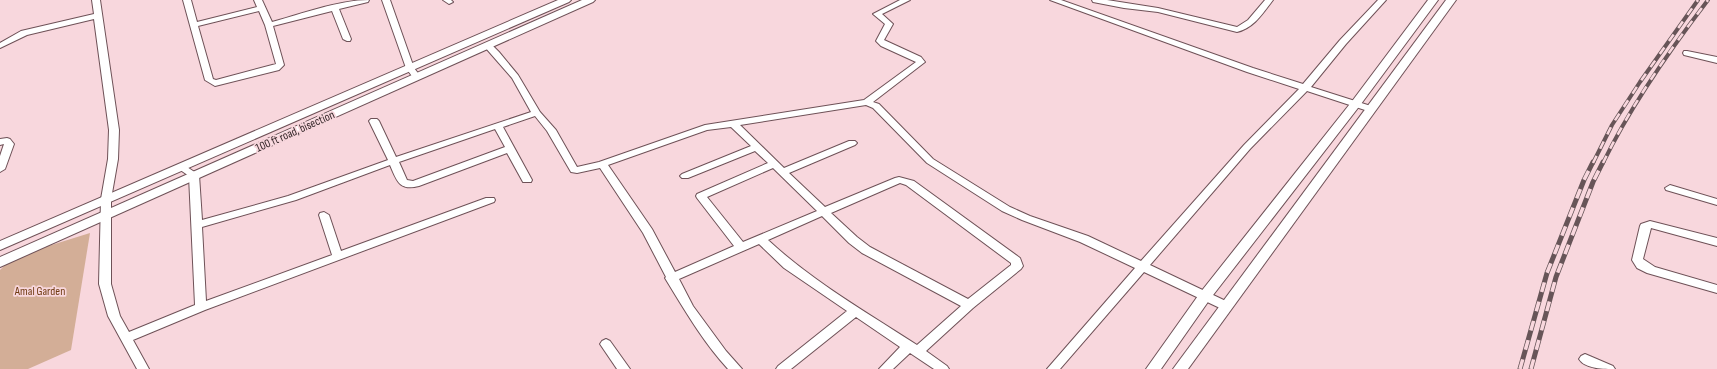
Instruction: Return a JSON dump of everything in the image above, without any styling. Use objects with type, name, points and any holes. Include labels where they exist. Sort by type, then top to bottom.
[{"type":"street","points":[[96,0],[114,130],[113,159],[106,199],[105,284],[114,316],[143,369]]},
{"type":"street","points":[[187,0],[210,80],[215,83],[276,68],[280,65],[269,25],[258,0]]},
{"type":"street","points":[[269,25],[365,0]]},
{"type":"street","points":[[386,0],[410,68],[417,77]]},
{"type":"street","name":"100 ft road, bisection","points":[[0,246],[566,0]]},
{"type":"street","name":"100 ft road, bisection","points":[[0,262],[590,0]]},
{"type":"street","points":[[488,46],[516,76],[536,113],[549,129],[574,170],[602,164],[681,135],[705,128],[867,102],[921,62],[918,59],[880,41],[889,24],[877,14],[906,0]]},
{"type":"street","points":[[1054,0],[1219,59],[1371,109]]},
{"type":"street","points":[[1096,0],[1124,6],[1150,8],[1237,30],[1243,29],[1248,25],[1269,0]]},
{"type":"street","points":[[1150,8],[1156,0]]},
{"type":"street","points":[[1053,369],[1248,147],[1305,88],[1348,36],[1382,0]]},
{"type":"street","points":[[1153,369],[1205,296],[1355,104],[1433,0]]},
{"type":"street","points":[[1180,369],[1451,0]]},
{"type":"street","points":[[334,7],[347,39]]},
{"type":"street","points":[[194,25],[262,8]]},
{"type":"street","points":[[0,46],[29,31],[98,16]]},
{"type":"street","points":[[1688,53],[1717,60]]},
{"type":"street","points":[[867,102],[876,106],[930,161],[1006,209],[1026,218],[1084,239],[1226,306]]},
{"type":"street","points":[[198,224],[292,198],[459,138],[536,113]]},
{"type":"street","points":[[374,121],[403,182],[408,185],[415,184],[511,148]]},
{"type":"street","points":[[732,123],[825,211],[853,240],[866,250],[969,305]]},
{"type":"street","points":[[498,126],[527,180]]},
{"type":"street","points":[[0,142],[7,142],[9,144],[0,166]]},
{"type":"street","points":[[783,172],[852,144]]},
{"type":"street","points":[[685,176],[757,146]]},
{"type":"street","points":[[602,164],[648,232],[671,278],[689,309],[722,354],[736,369]]},
{"type":"street","points":[[741,247],[701,196],[774,164]]},
{"type":"street","points":[[181,167],[194,176],[198,224],[201,307]]},
{"type":"street","points":[[671,278],[898,180],[910,183],[1016,261],[1016,266],[969,305],[885,369]]},
{"type":"street","points":[[1670,188],[1717,202]]},
{"type":"street","points":[[126,338],[201,307],[490,200]]},
{"type":"street","points":[[324,215],[338,256]]},
{"type":"street","points":[[1717,242],[1650,224],[1645,226],[1637,260],[1641,265],[1651,270],[1717,289]]},
{"type":"street","points":[[760,239],[788,265],[943,369]]},
{"type":"street","points":[[782,369],[855,311]]},
{"type":"street","points":[[606,344],[624,369]]},
{"type":"street","points":[[1585,359],[1609,369]]},
{"type":"green space","name":"Amal Garden","points":[[90,233],[71,350],[28,369],[0,369],[0,270],[13,257]]},
{"type":"railway","points":[[1593,163],[1612,125],[1640,82],[1698,0]]},
{"type":"railway","points":[[1603,163],[1638,99],[1708,0]]},
{"type":"railway","points":[[1520,369],[1547,273],[1584,180],[1593,162]]},
{"type":"railway","points":[[1531,369],[1556,277],[1593,182],[1603,162]]}]
